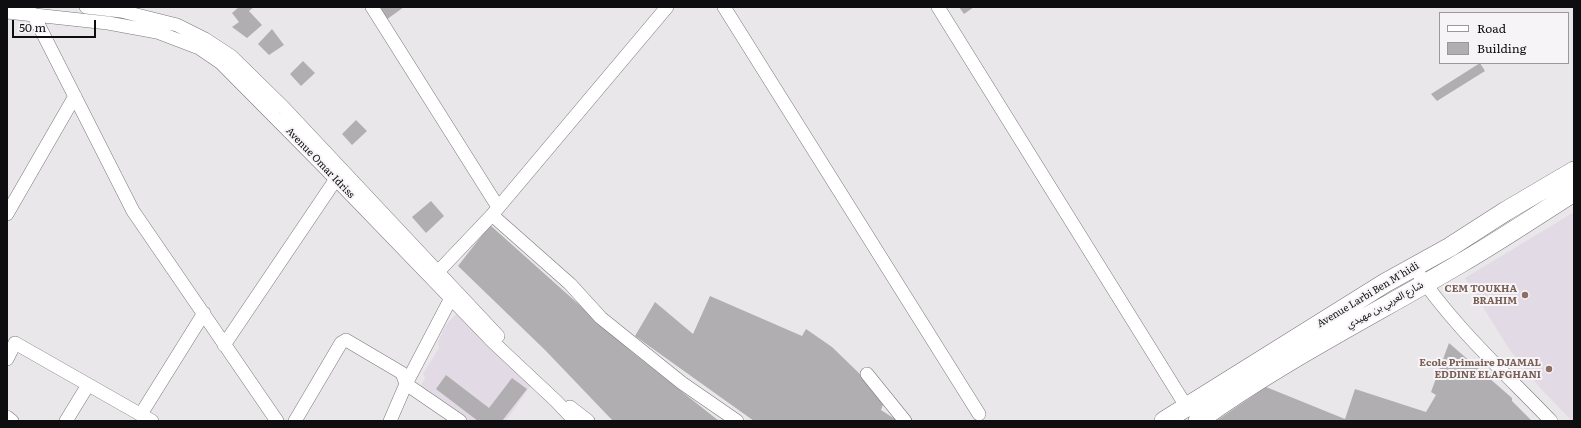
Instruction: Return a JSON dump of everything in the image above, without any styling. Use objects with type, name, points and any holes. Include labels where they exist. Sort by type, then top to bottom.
[{"type":"main road","name":"Avenue Larbi Ben M'hidi","points":[[1164,421],[1334,314],[1450,247],[1506,211],[1574,171]]},
{"type":"main road","name":"شارع العربي بن مهيدي","points":[[1198,421],[1244,389],[1325,339],[1485,249],[1574,192]]},
{"type":"street","points":[[86,7],[121,11],[177,25],[205,39],[231,56],[258,81],[435,274],[546,387],[588,421]]},
{"type":"street","points":[[372,7],[495,211],[570,284],[601,318],[676,379],[737,421]]},
{"type":"street","points":[[435,274],[495,211],[667,7]]},
{"type":"street","points":[[724,7],[979,414]]},
{"type":"street","points":[[938,7],[1186,406]]},
{"type":"street","name":"Avenue Omar Idriss","points":[[7,12],[108,23],[151,31],[199,48],[221,63],[336,179],[435,274],[450,298],[493,342],[556,401],[575,421]]},
{"type":"street","points":[[33,14],[133,211],[277,421]]},
{"type":"street","points":[[7,214],[75,96]]},
{"type":"street","points":[[224,345],[336,179]]},
{"type":"street","points":[[1414,267],[1444,308],[1551,421]]},
{"type":"street","points":[[390,421],[406,384],[450,298]]},
{"type":"street","points":[[141,414],[204,313]]},
{"type":"street","points":[[7,359],[11,341],[152,421]]},
{"type":"street","points":[[295,421],[341,343],[344,341],[402,373],[406,384],[460,421]]},
{"type":"street","points":[[867,374],[905,421]]},
{"type":"street","points":[[66,421],[88,385]]},
{"type":"street","points":[[7,417],[12,421]]},
{"type":"shaded area","name":"CEM TOUKHA BRAHIM","points":[[1574,212],[1574,421],[1572,421],[1541,389],[1509,349],[1465,278]]},
{"type":"shaded area","points":[[458,312],[531,385],[506,421],[468,421],[420,387],[425,378],[423,374],[439,348],[438,342],[445,326]]},
{"type":"building","points":[[239,7],[254,7],[249,11],[262,25],[247,38],[232,27],[239,22],[232,13]]},
{"type":"building","points":[[377,7],[404,7],[386,20]]},
{"type":"building","points":[[959,7],[974,7],[964,14]]},
{"type":"building","points":[[272,29],[284,45],[269,55],[258,44]]},
{"type":"building","points":[[303,61],[315,73],[301,86],[290,74]]},
{"type":"building","points":[[1478,64],[1481,64],[1485,71],[1437,101],[1431,94]]},
{"type":"building","points":[[356,120],[367,131],[352,145],[342,134]]},
{"type":"building","points":[[431,201],[444,216],[426,233],[412,217]]},
{"type":"building","points":[[490,225],[632,352],[719,421],[613,421],[545,350],[458,266]]},
{"type":"building","points":[[710,296],[802,336],[806,329],[832,347],[862,376],[884,402],[881,410],[898,421],[754,421],[635,336],[655,302],[693,334]]},
{"type":"building","points":[[1449,343],[1512,398],[1512,401],[1532,421],[1216,421],[1266,387],[1345,419],[1355,389],[1426,412],[1436,395],[1431,392]]},
{"type":"building","points":[[446,375],[489,408],[512,378],[527,389],[502,421],[478,421],[436,389]]},
{"type":"place","name":"CEM TOUKHA BRAHIM","points":[[1525,295]]},
{"type":"place","name":"Ecole Primaire DJAMAL EDDINE ELAFGHANI","points":[[1549,369]]}]
